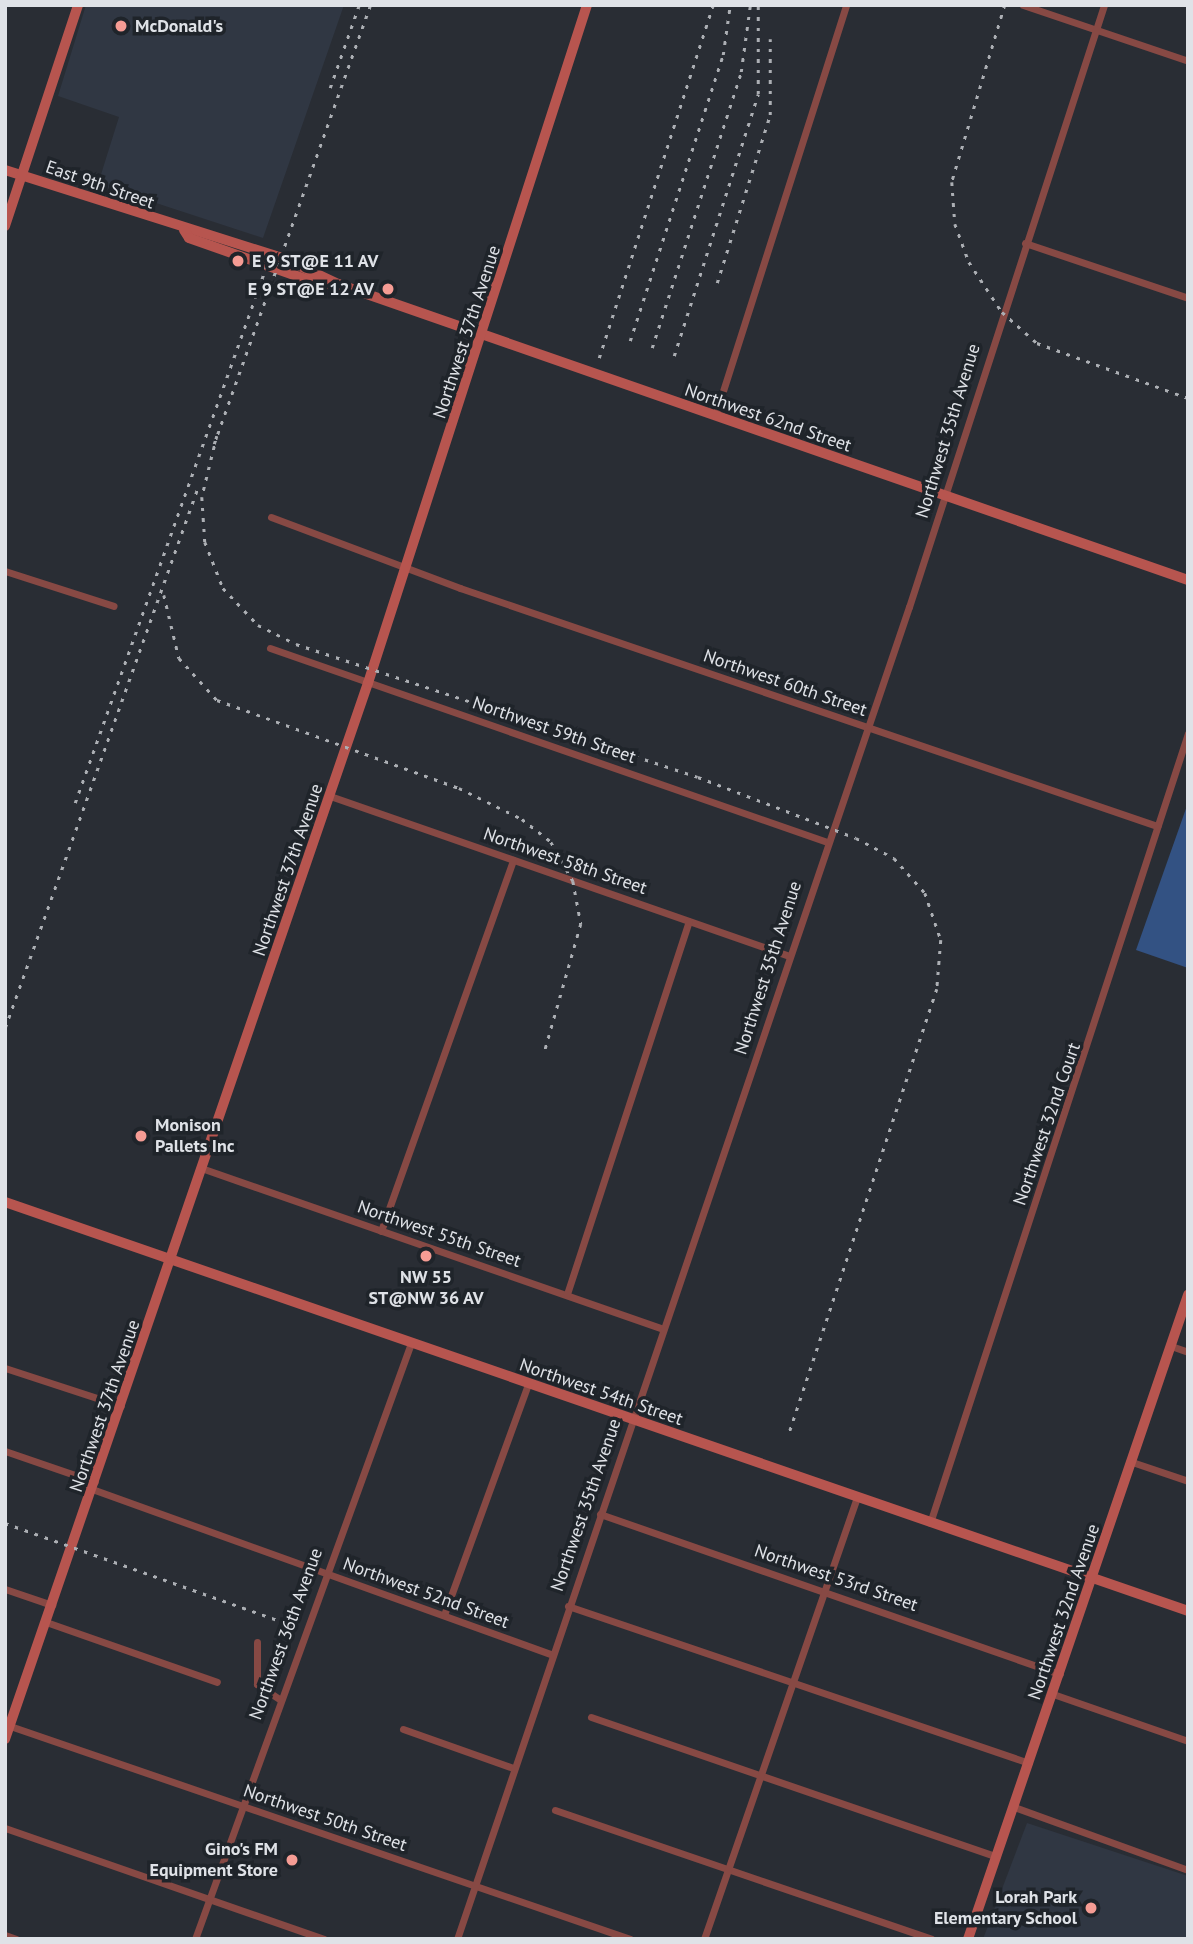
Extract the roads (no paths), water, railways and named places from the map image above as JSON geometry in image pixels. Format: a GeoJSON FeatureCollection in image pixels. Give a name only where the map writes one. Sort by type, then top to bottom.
{"type":"FeatureCollection","features":[{"type":"Feature","properties":{"kind":"main road"},"geometry":{"type":"LineString","coordinates":[[5,226],[78,5]]}},
{"type":"Feature","properties":{"kind":"main road","name":"Northwest 37th Avenue"},"geometry":{"type":"LineString","coordinates":[[7,1731],[204,1169],[368,683],[484,335],[587,5]]}},
{"type":"Feature","properties":{"kind":"main road","name":"East 9th Street"},"geometry":{"type":"LineString","coordinates":[[5,170],[184,230],[192,227],[280,257]]}},
{"type":"Feature","properties":{"kind":"main road","name":"East 9th Street"},"geometry":{"type":"LineString","coordinates":[[184,230],[189,238],[276,268]]}},
{"type":"Feature","properties":{"kind":"main road","name":"Northwest 62nd Street"},"geometry":{"type":"LineString","coordinates":[[280,257],[338,284]]}},
{"type":"Feature","properties":{"kind":"main road","name":"Northwest 62nd Street"},"geometry":{"type":"LineString","coordinates":[[276,268],[338,284],[1188,580]]}},
{"type":"Feature","properties":{"kind":"main road","name":"Northwest 54th Street"},"geometry":{"type":"LineString","coordinates":[[5,1202],[1188,1611]]}},
{"type":"Feature","properties":{"kind":"main road","name":"Northwest 32nd Avenue"},"geometry":{"type":"LineString","coordinates":[[968,1939],[1188,1295]]}},
{"type":"Feature","properties":{"kind":"street"},"geometry":{"type":"LineString","coordinates":[[715,416],[846,5]]}},
{"type":"Feature","properties":{"kind":"street"},"geometry":{"type":"LineString","coordinates":[[1023,5],[1188,61]]}},
{"type":"Feature","properties":{"kind":"street","name":"Northwest 35th Avenue"},"geometry":{"type":"LineString","coordinates":[[457,1939],[827,842],[869,728],[1104,5]]}},
{"type":"Feature","properties":{"kind":"street"},"geometry":{"type":"LineString","coordinates":[[1025,243],[1188,298]]}},
{"type":"Feature","properties":{"kind":"street","name":"Northwest 60th Street"},"geometry":{"type":"LineString","coordinates":[[271,517],[869,728],[1157,826]]}},
{"type":"Feature","properties":{"kind":"street"},"geometry":{"type":"LineString","coordinates":[[5,570],[114,606]]}},
{"type":"Feature","properties":{"kind":"street","name":"Northwest 59th Street"},"geometry":{"type":"LineString","coordinates":[[270,649],[827,842]]}},
{"type":"Feature","properties":{"kind":"street","name":"Northwest 32nd Court"},"geometry":{"type":"LineString","coordinates":[[930,1523],[1107,995],[1157,826],[1188,733]]}},
{"type":"Feature","properties":{"kind":"street","name":"Northwest 58th Street"},"geometry":{"type":"LineString","coordinates":[[330,796],[789,956]]}},
{"type":"Feature","properties":{"kind":"street"},"geometry":{"type":"LineString","coordinates":[[381,1231],[513,860]]}},
{"type":"Feature","properties":{"kind":"street"},"geometry":{"type":"LineString","coordinates":[[567,1294],[690,921]]}},
{"type":"Feature","properties":{"kind":"street","name":"Northwest 55th Street"},"geometry":{"type":"LineString","coordinates":[[204,1169],[663,1329]]}},
{"type":"Feature","properties":{"kind":"street","name":"Northwest 36th Avenue"},"geometry":{"type":"LineString","coordinates":[[195,1939],[324,1573],[411,1343]]}},
{"type":"Feature","properties":{"kind":"street"},"geometry":{"type":"LineString","coordinates":[[1171,1346],[1188,1352]]}},
{"type":"Feature","properties":{"kind":"street"},"geometry":{"type":"LineString","coordinates":[[5,1368],[121,1406]]}},
{"type":"Feature","properties":{"kind":"street"},"geometry":{"type":"LineString","coordinates":[[444,1615],[528,1384]]}},
{"type":"Feature","properties":{"kind":"street","name":"Northwest 52nd Street"},"geometry":{"type":"LineString","coordinates":[[5,1451],[324,1573],[552,1655]]}},
{"type":"Feature","properties":{"kind":"street"},"geometry":{"type":"LineString","coordinates":[[1132,1462],[1188,1481]]}},
{"type":"Feature","properties":{"kind":"street"},"geometry":{"type":"LineString","coordinates":[[704,1939],[857,1497]]}},
{"type":"Feature","properties":{"kind":"street","name":"Northwest 53rd Street"},"geometry":{"type":"LineString","coordinates":[[600,1514],[1060,1674]]}},
{"type":"Feature","properties":{"kind":"street"},"geometry":{"type":"LineString","coordinates":[[5,1589],[52,1605]]}},
{"type":"Feature","properties":{"kind":"street"},"geometry":{"type":"LineString","coordinates":[[568,1606],[1029,1763]]}},
{"type":"Feature","properties":{"kind":"street"},"geometry":{"type":"LineString","coordinates":[[46,1622],[217,1682]]}},
{"type":"Feature","properties":{"kind":"street"},"geometry":{"type":"LineString","coordinates":[[257,1642],[257,1684],[279,1699]]}},
{"type":"Feature","properties":{"kind":"street"},"geometry":{"type":"LineString","coordinates":[[1053,1694],[1188,1741]]}},
{"type":"Feature","properties":{"kind":"street"},"geometry":{"type":"LineString","coordinates":[[591,1717],[997,1857]]}},
{"type":"Feature","properties":{"kind":"street"},"geometry":{"type":"LineString","coordinates":[[403,1729],[513,1768]]}},
{"type":"Feature","properties":{"kind":"street","name":"Northwest 50th Street"},"geometry":{"type":"LineString","coordinates":[[7,1731],[242,1806],[629,1939]]}},
{"type":"Feature","properties":{"kind":"street"},"geometry":{"type":"LineString","coordinates":[[1014,1807],[1188,1870]]}},
{"type":"Feature","properties":{"kind":"street"},"geometry":{"type":"LineString","coordinates":[[555,1810],[931,1939]]}},
{"type":"Feature","properties":{"kind":"street"},"geometry":{"type":"LineString","coordinates":[[5,1828],[324,1939]]}},
{"type":"Feature","properties":{"kind":"street"},"geometry":{"type":"LineString","coordinates":[[5,1935],[16,1939]]}},
{"type":"Feature","properties":{"kind":"railway"},"geometry":{"type":"LineString","coordinates":[[330,88],[359,5]]}},
{"type":"Feature","properties":{"kind":"railway"},"geometry":{"type":"LineString","coordinates":[[214,444],[370,5]]}},
{"type":"Feature","properties":{"kind":"railway"},"geometry":{"type":"LineString","coordinates":[[599,358],[713,5]]}},
{"type":"Feature","properties":{"kind":"railway"},"geometry":{"type":"LineString","coordinates":[[630,341],[723,55],[730,5]]}},
{"type":"Feature","properties":{"kind":"railway"},"geometry":{"type":"LineString","coordinates":[[674,356],[758,94],[758,5]]}},
{"type":"Feature","properties":{"kind":"railway"},"geometry":{"type":"LineString","coordinates":[[1005,5],[952,182],[955,224],[969,262],[1002,312],[1037,343],[1188,398]]}},
{"type":"Feature","properties":{"kind":"railway"},"geometry":{"type":"LineString","coordinates":[[652,348],[741,72],[750,6]]}},
{"type":"Feature","properties":{"kind":"railway"},"geometry":{"type":"LineString","coordinates":[[717,283],[770,115],[770,39]]}},
{"type":"Feature","properties":{"kind":"railway"},"geometry":{"type":"LineString","coordinates":[[75,803],[270,256]]}},
{"type":"Feature","properties":{"kind":"railway"},"geometry":{"type":"LineString","coordinates":[[217,436],[202,497],[205,542],[223,588],[258,625],[296,644],[698,777],[856,838],[894,858],[925,893],[941,940],[937,989],[788,1436]]}},
{"type":"Feature","properties":{"kind":"railway"},"geometry":{"type":"LineString","coordinates":[[5,1028],[197,490]]}},
{"type":"Feature","properties":{"kind":"railway"},"geometry":{"type":"LineString","coordinates":[[164,595],[179,658],[217,700],[459,788],[522,819],[551,842],[573,881],[581,924],[545,1050]]}},
{"type":"Feature","properties":{"kind":"railway"},"geometry":{"type":"LineString","coordinates":[[5,1523],[292,1625]]}},
{"type":"Feature","properties":{"kind":"place","name":"McDonald's"},"geometry":{"type":"Point","coordinates":[121,26]}},
{"type":"Feature","properties":{"kind":"place","name":"E 9 ST@E 11 AV"},"geometry":{"type":"Point","coordinates":[238,261]}},
{"type":"Feature","properties":{"kind":"place","name":"E 9 ST@E 12 AV"},"geometry":{"type":"Point","coordinates":[388,289]}},
{"type":"Feature","properties":{"kind":"place","name":"Monison Pallets Inc"},"geometry":{"type":"Point","coordinates":[141,1136]}},
{"type":"Feature","properties":{"kind":"place","name":"NW 55 ST@NW 36 AV"},"geometry":{"type":"Point","coordinates":[426,1256]}},
{"type":"Feature","properties":{"kind":"place","name":"Gino's FM Equipment Store"},"geometry":{"type":"Point","coordinates":[292,1860]}},
{"type":"Feature","properties":{"kind":"place","name":"Lorah Park Elementary School"},"geometry":{"type":"Point","coordinates":[1091,1908]}}]}
